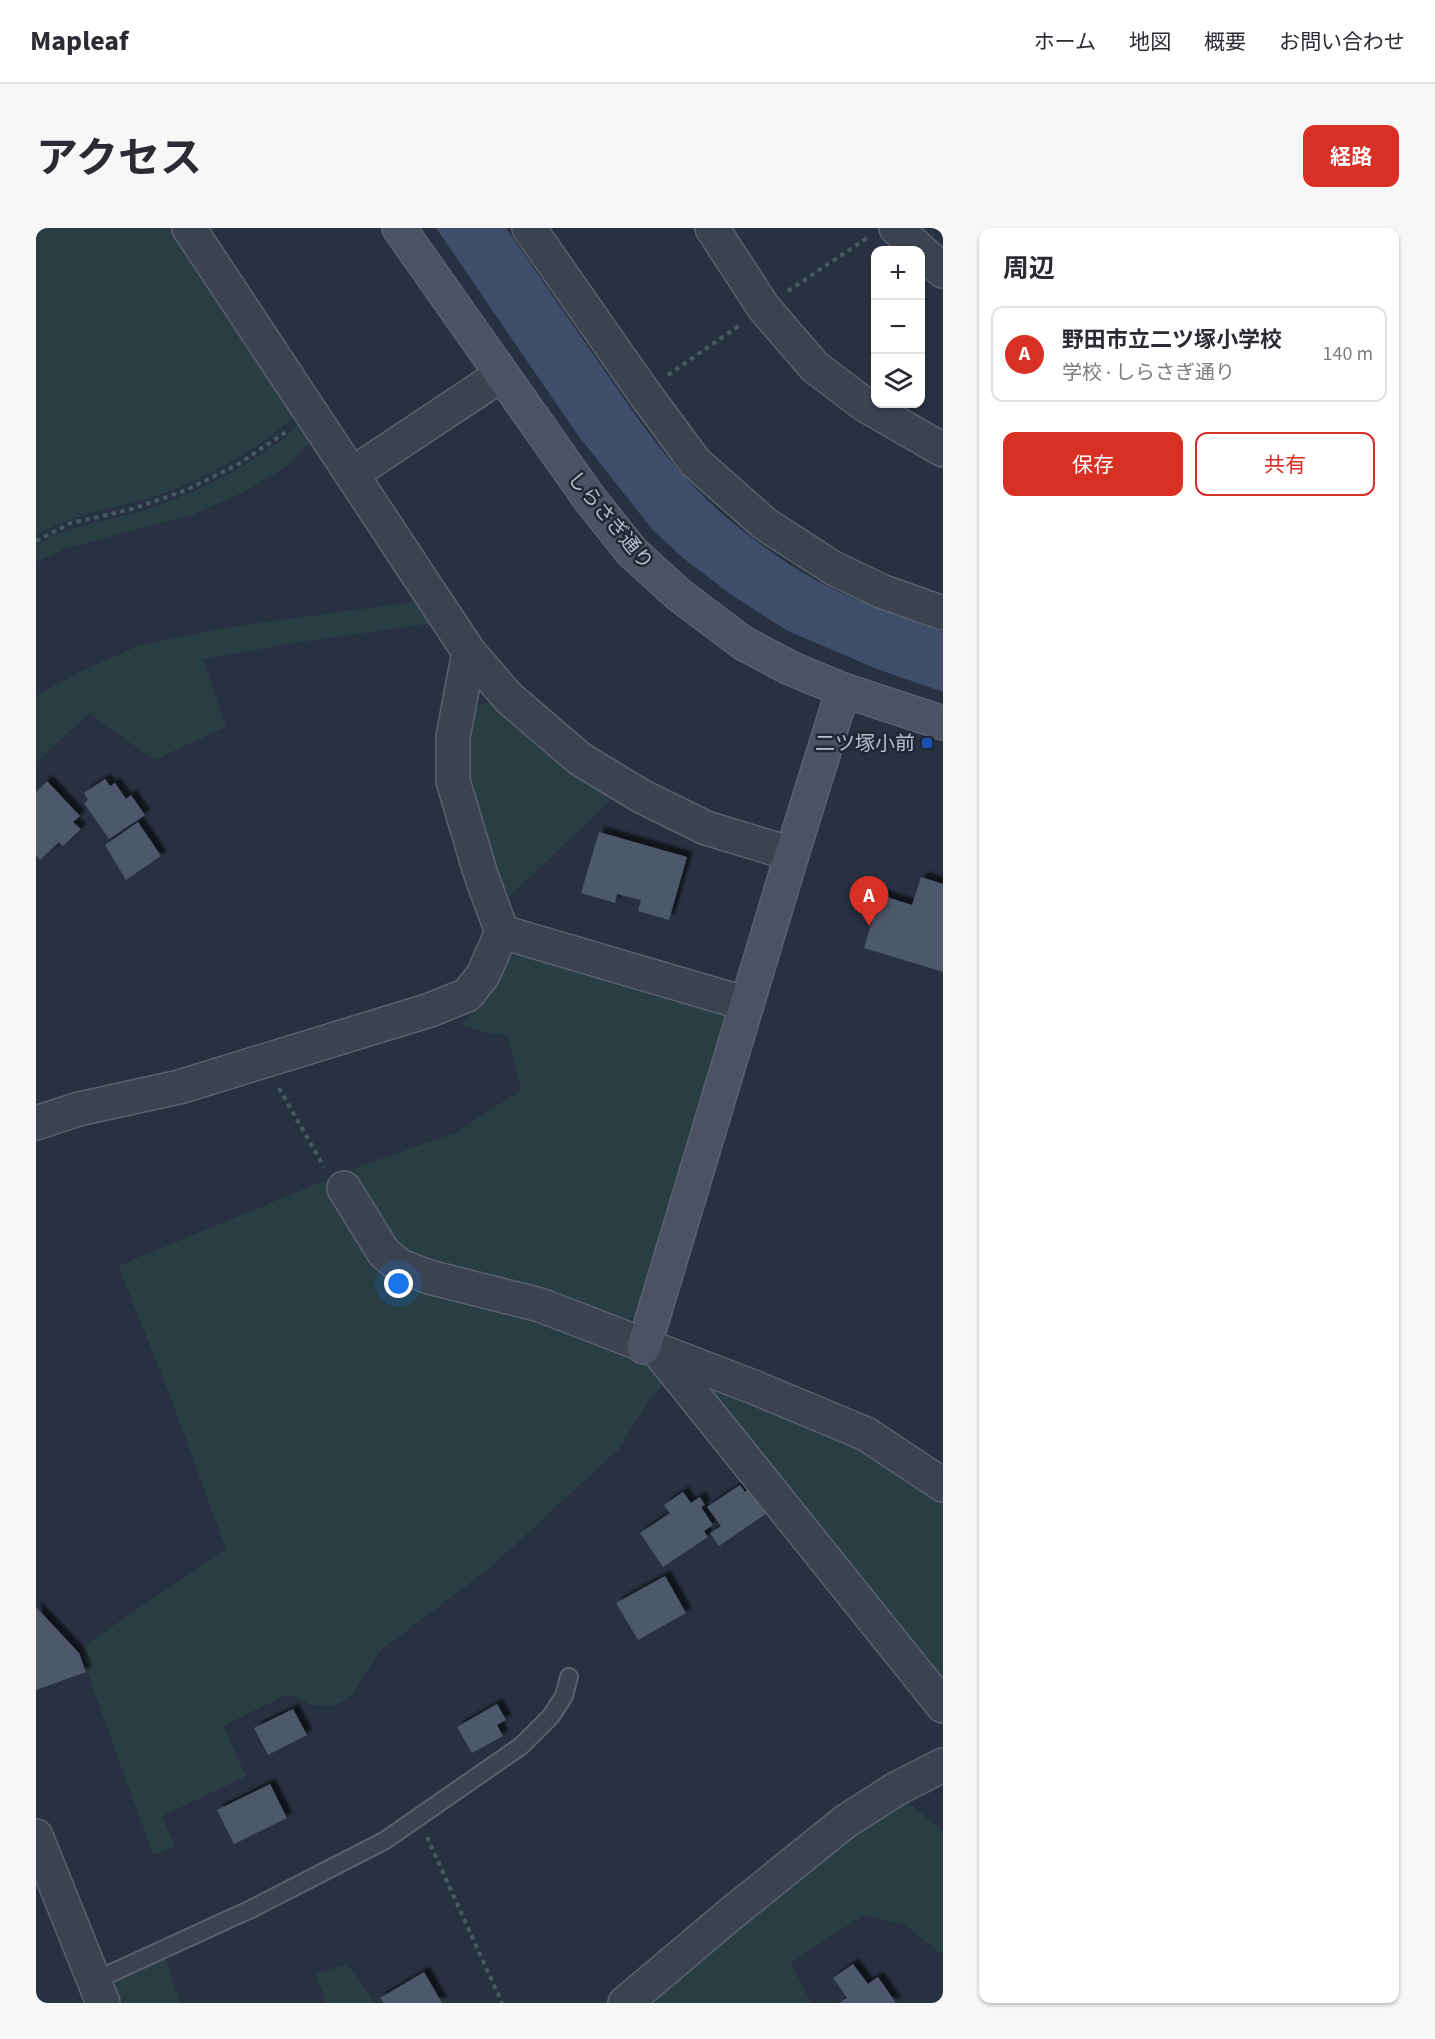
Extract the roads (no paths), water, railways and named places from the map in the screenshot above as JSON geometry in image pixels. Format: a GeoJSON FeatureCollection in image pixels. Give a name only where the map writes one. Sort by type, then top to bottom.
{"type":"FeatureCollection","features":[{"type":"Feature","properties":{"kind":"street"},"geometry":{"type":"LineString","coordinates":[[189,228],[470,652],[509,698],[580,759],[640,796],[706,828],[792,854]]}},
{"type":"Feature","properties":{"kind":"street","name":"しらさぎ通り"},"geometry":{"type":"LineString","coordinates":[[399,228],[596,507],[632,552],[662,580],[743,642],[790,668],[843,690],[943,723]]}},
{"type":"Feature","properties":{"kind":"street"},"geometry":{"type":"LineString","coordinates":[[529,228],[695,462],[765,524],[833,568],[880,591],[943,614]]}},
{"type":"Feature","properties":{"kind":"street"},"geometry":{"type":"LineString","coordinates":[[712,228],[764,308],[815,367],[865,405],[943,450]]}},
{"type":"Feature","properties":{"kind":"street"},"geometry":{"type":"LineString","coordinates":[[897,228],[943,271]]}},
{"type":"Feature","properties":{"kind":"street"},"geometry":{"type":"LineString","coordinates":[[352,474],[501,375]]}},
{"type":"Feature","properties":{"kind":"street"},"geometry":{"type":"LineString","coordinates":[[36,1123],[79,1109],[179,1087],[430,1010],[467,995],[483,975],[502,932],[481,875],[453,781],[453,736],[470,652]]}},
{"type":"Feature","properties":{"kind":"street"},"geometry":{"type":"LineString","coordinates":[[651,1349],[747,1004],[843,690]]}},
{"type":"Feature","properties":{"kind":"street"},"geometry":{"type":"LineString","coordinates":[[502,932],[747,1004]]}},
{"type":"Feature","properties":{"kind":"street"},"geometry":{"type":"LineString","coordinates":[[344,1188],[384,1253],[400,1266],[429,1277],[540,1305],[756,1388],[866,1434],[943,1485]]}},
{"type":"Feature","properties":{"kind":"street"},"geometry":{"type":"LineString","coordinates":[[651,1349],[943,1706]]}},
{"type":"Feature","properties":{"kind":"street"},"geometry":{"type":"LineString","coordinates":[[625,2003],[846,1821],[896,1789],[943,1765]]}},
{"type":"Feature","properties":{"kind":"street"},"geometry":{"type":"LineString","coordinates":[[36,1836],[98,1992]]}},
{"type":"Feature","properties":{"kind":"lane"},"geometry":{"type":"LineString","coordinates":[[98,1992],[384,1840],[521,1746],[551,1716],[564,1696],[569,1677]]}},
{"type":"Feature","properties":{"kind":"water"},"geometry":{"type":"Polygon","coordinates":[[[436,228],[506,228],[640,421],[670,460],[705,498],[760,544],[807,575],[864,602],[943,632],[943,692],[877,669],[788,631],[733,596],[683,558],[652,529],[577,434],[436,228]]]}},
{"type":"Feature","properties":{"kind":"place","name":"二ツ塚小前"},"geometry":{"type":"Point","coordinates":[927,743]}},
{"type":"Feature","properties":{"kind":"place","name":"野田市立二ツ塚小学校"},"geometry":{"type":"Point","coordinates":[869,926]}}]}
